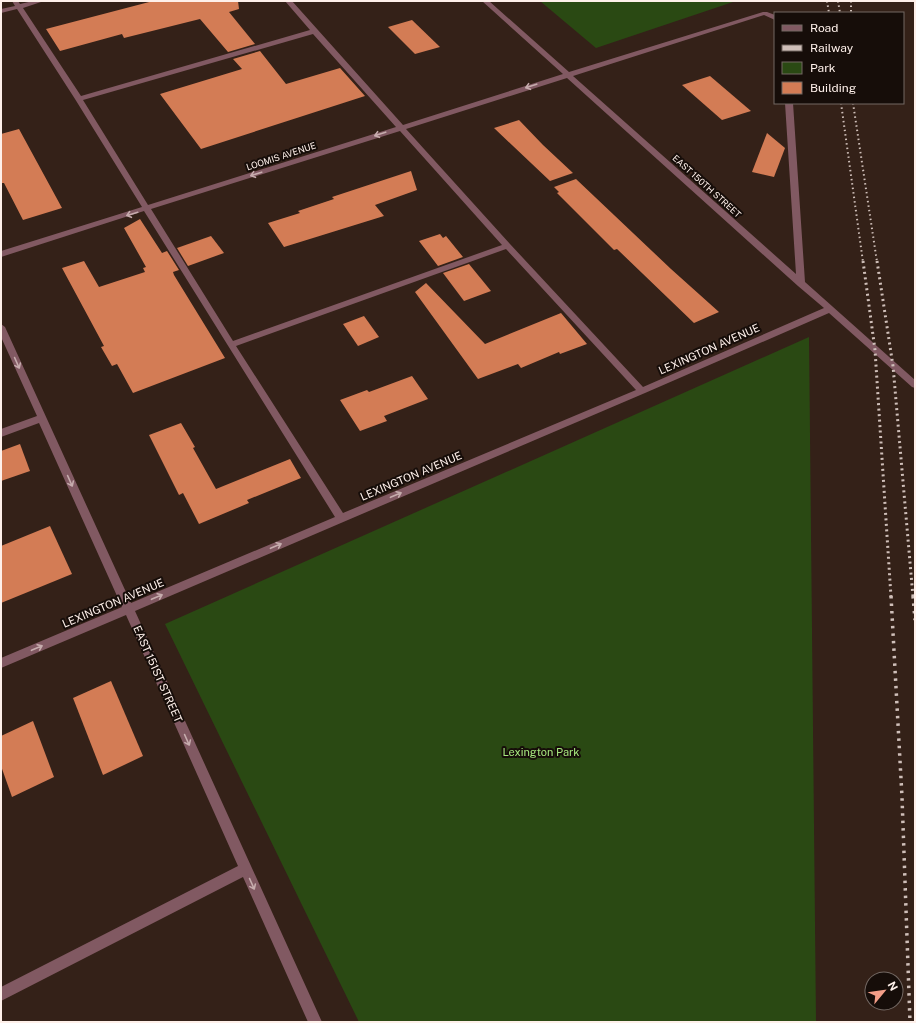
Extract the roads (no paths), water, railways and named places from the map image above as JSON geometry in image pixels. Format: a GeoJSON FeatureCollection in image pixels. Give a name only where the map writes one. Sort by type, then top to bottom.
{"type":"FeatureCollection","features":[{"type":"Feature","properties":{"kind":"street"},"geometry":{"type":"LineString","coordinates":[[1,11],[17,4],[41,1]]}},
{"type":"Feature","properties":{"kind":"street"},"geometry":{"type":"LineString","coordinates":[[288,1],[507,246],[642,391]]}},
{"type":"Feature","properties":{"kind":"street","name":"EAST 150TH STREET"},"geometry":{"type":"LineString","coordinates":[[486,1],[915,385]]}},
{"type":"Feature","properties":{"kind":"street"},"geometry":{"type":"LineString","coordinates":[[17,4],[79,99],[231,345],[341,518]]}},
{"type":"Feature","properties":{"kind":"street","name":"LOOMIS AVENUE"},"geometry":{"type":"LineString","coordinates":[[1,254],[765,13],[774,18]]}},
{"type":"Feature","properties":{"kind":"street"},"geometry":{"type":"LineString","coordinates":[[79,99],[315,31]]}},
{"type":"Feature","properties":{"kind":"street"},"geometry":{"type":"LineString","coordinates":[[789,104],[801,284]]}},
{"type":"Feature","properties":{"kind":"street"},"geometry":{"type":"LineString","coordinates":[[231,345],[507,246]]}},
{"type":"Feature","properties":{"kind":"street","name":"LEXINGTON AVENUE"},"geometry":{"type":"LineString","coordinates":[[1,663],[642,391],[830,309]]}},
{"type":"Feature","properties":{"kind":"street","name":"EAST 151ST STREET"},"geometry":{"type":"LineString","coordinates":[[1,327],[315,1022]]}},
{"type":"Feature","properties":{"kind":"street"},"geometry":{"type":"LineString","coordinates":[[1,433],[42,418]]}},
{"type":"Feature","properties":{"kind":"street"},"geometry":{"type":"LineString","coordinates":[[1,994],[246,869]]}},
{"type":"Feature","properties":{"kind":"railway"},"geometry":{"type":"LineString","coordinates":[[827,1],[829,12]]}},
{"type":"Feature","properties":{"kind":"railway"},"geometry":{"type":"LineString","coordinates":[[838,1],[840,12]]}},
{"type":"Feature","properties":{"kind":"railway"},"geometry":{"type":"LineString","coordinates":[[851,1],[851,12]]}},
{"type":"Feature","properties":{"kind":"railway"},"geometry":{"type":"LineString","coordinates":[[841,104],[863,262]]}},
{"type":"Feature","properties":{"kind":"railway"},"geometry":{"type":"LineString","coordinates":[[853,104],[877,262]]}},
{"type":"Feature","properties":{"kind":"railway"},"geometry":{"type":"LineString","coordinates":[[863,261],[875,350],[891,597]]}},
{"type":"Feature","properties":{"kind":"railway"},"geometry":{"type":"LineString","coordinates":[[877,261],[893,366],[913,597]]}},
{"type":"Feature","properties":{"kind":"railway"},"geometry":{"type":"LineString","coordinates":[[891,596],[902,797],[910,1022]]}},
{"type":"Feature","properties":{"kind":"railway"},"geometry":{"type":"LineString","coordinates":[[913,596],[915,620]]}},
{"type":"Feature","properties":{"kind":"park label","name":"Lexington Park"},"geometry":{"type":"Point","coordinates":[541,752]}}]}
